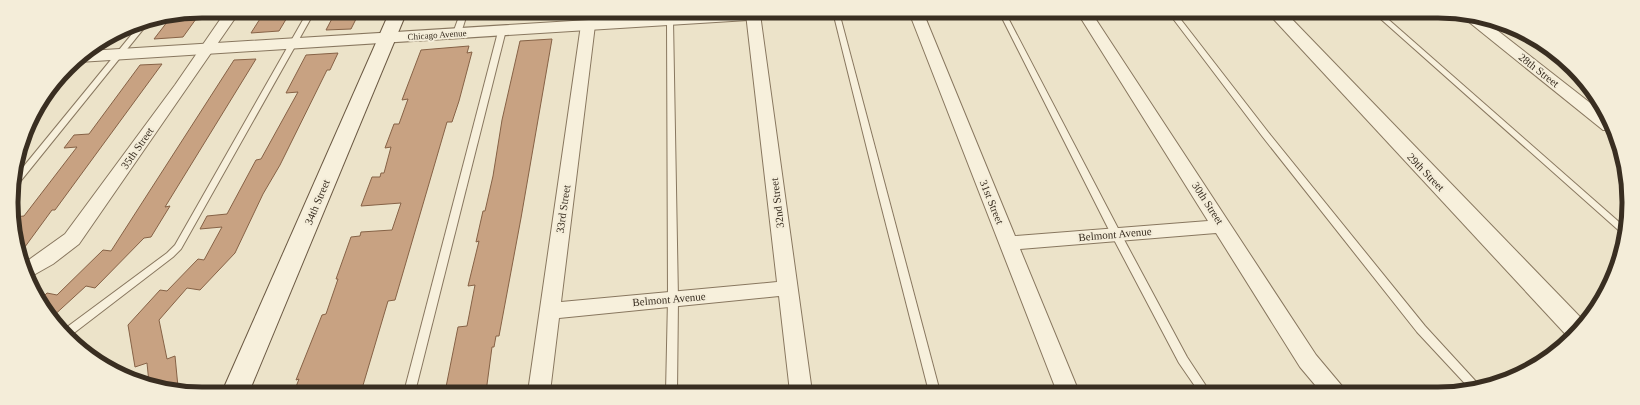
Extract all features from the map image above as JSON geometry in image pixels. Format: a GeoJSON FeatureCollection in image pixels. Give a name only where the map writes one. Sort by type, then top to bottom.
{"type":"FeatureCollection","features":[{"type":"Feature","properties":{"kind":"street","name":"35th Street"},"geometry":{"type":"LineString","coordinates":[[30,269],[72,239],[228,18]]}},
{"type":"Feature","properties":{"kind":"street","name":"34th Street"},"geometry":{"type":"LineString","coordinates":[[237,387],[396,18]]}},
{"type":"Feature","properties":{"kind":"street","name":"Chicago Avenue"},"geometry":{"type":"LineString","coordinates":[[90,56],[698,18]]}},
{"type":"Feature","properties":{"kind":"street","name":"32nd Street"},"geometry":{"type":"LineString","coordinates":[[754,18],[800,387]]}},
{"type":"Feature","properties":{"kind":"street","name":"31st Street"},"geometry":{"type":"LineString","coordinates":[[918,18],[1066,387]]}},
{"type":"Feature","properties":{"kind":"street","name":"30th Street"},"geometry":{"type":"LineString","coordinates":[[1088,18],[1308,361],[1330,387]]}},
{"type":"Feature","properties":{"kind":"street","name":"29th Street"},"geometry":{"type":"LineString","coordinates":[[1281,18],[1574,327]]}},
{"type":"Feature","properties":{"kind":"street","name":"28th Street"},"geometry":{"type":"LineString","coordinates":[[1479,23],[1603,121]]}},
{"type":"Feature","properties":{"kind":"street","name":"33rd Street"},"geometry":{"type":"LineString","coordinates":[[540,387],[588,25]]}},
{"type":"Feature","properties":{"kind":"street","name":"Belmont Avenue"},"geometry":{"type":"LineString","coordinates":[[1008,243],[1222,226]]}},
{"type":"Feature","properties":{"kind":"street","name":"Belmont Avenue"},"geometry":{"type":"LineString","coordinates":[[550,311],[788,288]]}},
{"type":"Feature","properties":{"kind":"lane"},"geometry":{"type":"LineString","coordinates":[[70,331],[170,256],[178,247],[308,18]]}},
{"type":"Feature","properties":{"kind":"lane"},"geometry":{"type":"LineString","coordinates":[[458,33],[463,18]]}},
{"type":"Feature","properties":{"kind":"lane"},"geometry":{"type":"LineString","coordinates":[[838,18],[934,387]]}},
{"type":"Feature","properties":{"kind":"lane"},"geometry":{"type":"LineString","coordinates":[[1005,18],[1116,234],[1183,360],[1202,387]]}},
{"type":"Feature","properties":{"kind":"lane"},"geometry":{"type":"LineString","coordinates":[[1176,18],[1265,134],[1422,329],[1472,383]]}},
{"type":"Feature","properties":{"kind":"lane"},"geometry":{"type":"LineString","coordinates":[[1383,18],[1620,228]]}},
{"type":"Feature","properties":{"kind":"lane"},"geometry":{"type":"LineString","coordinates":[[670,20],[673,299],[672,387]]}},
{"type":"Feature","properties":{"kind":"lane"},"geometry":{"type":"LineString","coordinates":[[20,176],[140,29]]}},
{"type":"Feature","properties":{"kind":"lane"},"geometry":{"type":"LineString","coordinates":[[410,387],[502,30]]}},
{"type":"Feature","properties":{"kind":"green space"},"geometry":{"type":"Polygon","coordinates":[[[555,18],[588,18],[554,20],[555,18]]]}},
{"type":"Feature","properties":{"kind":"building"},"geometry":{"type":"Polygon","coordinates":[[[190,18],[191,18],[190,20],[196,19],[183,37],[154,39],[167,22],[190,18]]]}},
{"type":"Feature","properties":{"kind":"building"},"geometry":{"type":"Polygon","coordinates":[[[261,18],[287,18],[279,31],[251,33],[261,18]]]}},
{"type":"Feature","properties":{"kind":"building"},"geometry":{"type":"Polygon","coordinates":[[[332,18],[356,18],[351,29],[326,30],[332,18]]]}},
{"type":"Feature","properties":{"kind":"building"},"geometry":{"type":"Polygon","coordinates":[[[552,39],[499,336],[496,336],[494,347],[492,347],[487,387],[446,387],[458,327],[467,326],[475,285],[468,286],[479,241],[476,242],[493,176],[502,120],[520,41],[552,39]]]}},
{"type":"Feature","properties":{"kind":"building"},"geometry":{"type":"Polygon","coordinates":[[[469,46],[467,53],[472,52],[452,122],[447,122],[395,300],[388,301],[362,387],[296,387],[299,379],[296,380],[322,315],[326,314],[338,279],[336,279],[351,237],[360,236],[361,232],[392,230],[401,203],[361,206],[372,177],[380,177],[381,173],[384,173],[391,147],[385,148],[394,124],[399,124],[408,99],[402,100],[421,50],[469,46]]]}},
{"type":"Feature","properties":{"kind":"building"},"geometry":{"type":"Polygon","coordinates":[[[338,53],[330,70],[327,70],[280,165],[263,194],[235,253],[200,290],[187,288],[159,320],[167,359],[175,356],[178,385],[149,379],[147,363],[135,367],[128,325],[160,290],[167,291],[198,259],[204,260],[222,227],[200,229],[207,216],[227,214],[256,160],[261,159],[298,92],[286,93],[306,55],[338,53]]]}},
{"type":"Feature","properties":{"kind":"building"},"geometry":{"type":"Polygon","coordinates":[[[256,59],[165,207],[170,206],[151,237],[144,238],[95,288],[86,286],[55,314],[44,296],[47,293],[57,295],[103,250],[111,251],[234,60],[256,59]]]}},
{"type":"Feature","properties":{"kind":"building"},"geometry":{"type":"Polygon","coordinates":[[[162,64],[55,210],[52,210],[24,249],[18,217],[24,216],[77,147],[64,148],[74,135],[89,134],[140,65],[162,64]]]}}]}
